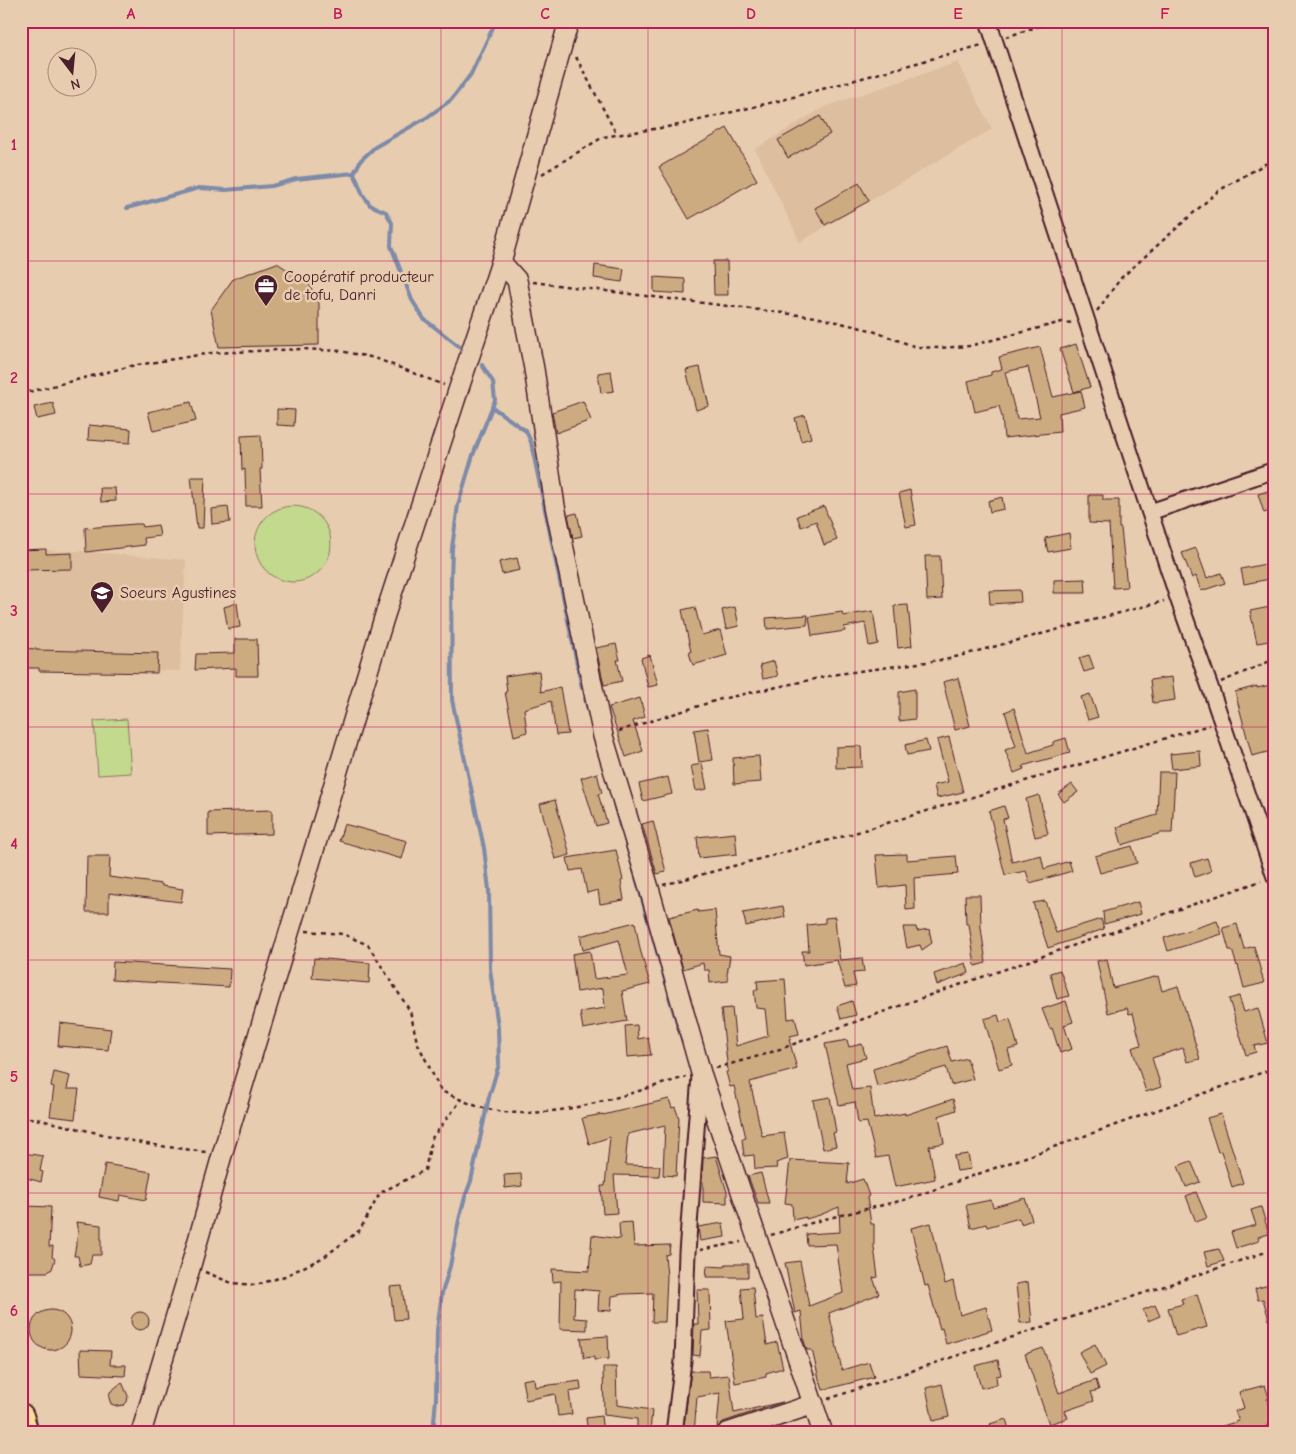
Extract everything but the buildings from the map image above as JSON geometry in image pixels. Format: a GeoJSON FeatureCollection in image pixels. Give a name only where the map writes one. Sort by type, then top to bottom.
{"type":"FeatureCollection","features":[{"type":"Feature","properties":{"kind":"main road"},"geometry":{"type":"LineString","coordinates":[[21,1416],[26,1433]]}},
{"type":"Feature","properties":{"kind":"street"},"geometry":{"type":"LineString","coordinates":[[988,21],[1178,598],[1275,877]]}},
{"type":"Feature","properties":{"kind":"street"},"geometry":{"type":"LineString","coordinates":[[141,1433],[222,1155],[384,618],[502,262],[567,29]]}},
{"type":"Feature","properties":{"kind":"street"},"geometry":{"type":"LineString","coordinates":[[502,262],[517,280],[534,369],[555,506],[603,736],[649,888],[701,1072],[823,1433]]}},
{"type":"Feature","properties":{"kind":"street"},"geometry":{"type":"LineString","coordinates":[[1150,512],[1275,470]]}},
{"type":"Feature","properties":{"kind":"street"},"geometry":{"type":"LineString","coordinates":[[674,1433],[683,1361],[687,1253],[701,1072]]}},
{"type":"Feature","properties":{"kind":"street"},"geometry":{"type":"LineString","coordinates":[[727,1433],[814,1404]]}},
{"type":"Feature","properties":{"kind":"path"},"geometry":{"type":"LineString","coordinates":[[524,184],[603,137],[679,125],[786,99],[994,41],[1055,21]]}},
{"type":"Feature","properties":{"kind":"path"},"geometry":{"type":"LineString","coordinates":[[567,29],[617,135]]}},
{"type":"Feature","properties":{"kind":"path"},"geometry":{"type":"LineString","coordinates":[[517,280],[816,317],[862,328],[916,347],[968,346],[1062,322],[1088,324],[1121,278],[1218,191],[1265,164],[1275,162]]}},
{"type":"Feature","properties":{"kind":"path"},"geometry":{"type":"LineString","coordinates":[[21,394],[131,366],[211,353],[302,349],[340,351],[375,358],[458,390]]}},
{"type":"Feature","properties":{"kind":"path"},"geometry":{"type":"LineString","coordinates":[[603,736],[721,699],[838,674],[948,659],[1178,598]]}},
{"type":"Feature","properties":{"kind":"path"},"geometry":{"type":"LineString","coordinates":[[1210,687],[1275,659]]}},
{"type":"Feature","properties":{"kind":"path"},"geometry":{"type":"LineString","coordinates":[[649,888],[848,834],[1222,721]]}},
{"type":"Feature","properties":{"kind":"path"},"geometry":{"type":"LineString","coordinates":[[290,930],[343,934],[368,945],[410,1011],[417,1042],[441,1091],[487,1109],[513,1113],[552,1111],[595,1103],[766,1054],[930,995],[1275,877]]}},
{"type":"Feature","properties":{"kind":"path"},"geometry":{"type":"LineString","coordinates":[[687,1253],[730,1243],[758,1240],[824,1219],[908,1199],[1275,1068]]}},
{"type":"Feature","properties":{"kind":"path"},"geometry":{"type":"LineString","coordinates":[[191,1265],[232,1283],[256,1285],[285,1276],[324,1256],[360,1230],[380,1193],[425,1170],[432,1138],[462,1100]]}},
{"type":"Feature","properties":{"kind":"path"},"geometry":{"type":"LineString","coordinates":[[21,1117],[146,1144],[222,1155]]}},
{"type":"Feature","properties":{"kind":"path"},"geometry":{"type":"LineString","coordinates":[[814,1404],[1275,1249]]}},
{"type":"Feature","properties":{"kind":"shaded area"},"geometry":{"type":"Polygon","coordinates":[[[958,62],[992,129],[800,242],[755,149],[824,107],[958,62]]]}},
{"type":"Feature","properties":{"kind":"shaded area","name":"Soeurs Agustines"},"geometry":{"type":"Polygon","coordinates":[[[21,550],[80,551],[186,560],[180,671],[21,668],[21,550]]]}},
{"type":"Feature","properties":{"kind":"green space"},"geometry":{"type":"Polygon","coordinates":[[[293,506],[308,509],[320,517],[328,529],[331,544],[328,559],[320,571],[308,579],[293,582],[278,579],[266,571],[258,559],[255,544],[258,529],[266,517],[278,509],[293,506]]]}},
{"type":"Feature","properties":{"kind":"green space"},"geometry":{"type":"Polygon","coordinates":[[[127,719],[131,773],[98,775],[94,721],[127,719]]]}},
{"type":"Feature","properties":{"kind":"waterway"},"geometry":{"type":"LineString","coordinates":[[127,208],[199,188],[226,190],[272,186],[296,179],[354,173],[361,160],[375,147],[426,118],[451,100],[471,74],[496,21]]}},
{"type":"Feature","properties":{"kind":"waterway"},"geometry":{"type":"LineString","coordinates":[[354,173],[363,195],[370,205],[386,212],[392,223],[391,246],[412,300],[424,319],[460,347]]}},
{"type":"Feature","properties":{"kind":"waterway"},"geometry":{"type":"LineString","coordinates":[[433,1433],[436,1398],[437,1330],[442,1293],[450,1266],[459,1220],[471,1181],[489,1097],[499,1064],[498,1027],[490,969],[489,890],[484,848],[452,700],[451,580],[452,548],[458,505],[473,455],[495,400],[493,382],[482,365]]}},
{"type":"Feature","properties":{"kind":"waterway"},"geometry":{"type":"LineString","coordinates":[[492,407],[526,431],[531,442],[582,688]]}},
{"type":"Feature","properties":{"kind":"waterway"},"geometry":{"type":"LineString","coordinates":[[585,699],[590,717]]}},
{"type":"Feature","properties":{"kind":"waterway"},"geometry":{"type":"LineString","coordinates":[[614,804],[620,826]]}},
{"type":"Feature","properties":{"kind":"waterway"},"geometry":{"type":"LineString","coordinates":[[625,839],[666,984]]}},
{"type":"Feature","properties":{"kind":"waterway"},"geometry":{"type":"LineString","coordinates":[[669,997],[682,1039]]}},
{"type":"Feature","properties":{"kind":"place","name":"Coopératif producteur de tofu, Danri"},"geometry":{"type":"Point","coordinates":[266,307]}},
{"type":"Feature","properties":{"kind":"place","name":"Soeurs Agustines"},"geometry":{"type":"Point","coordinates":[102,614]}}]}
